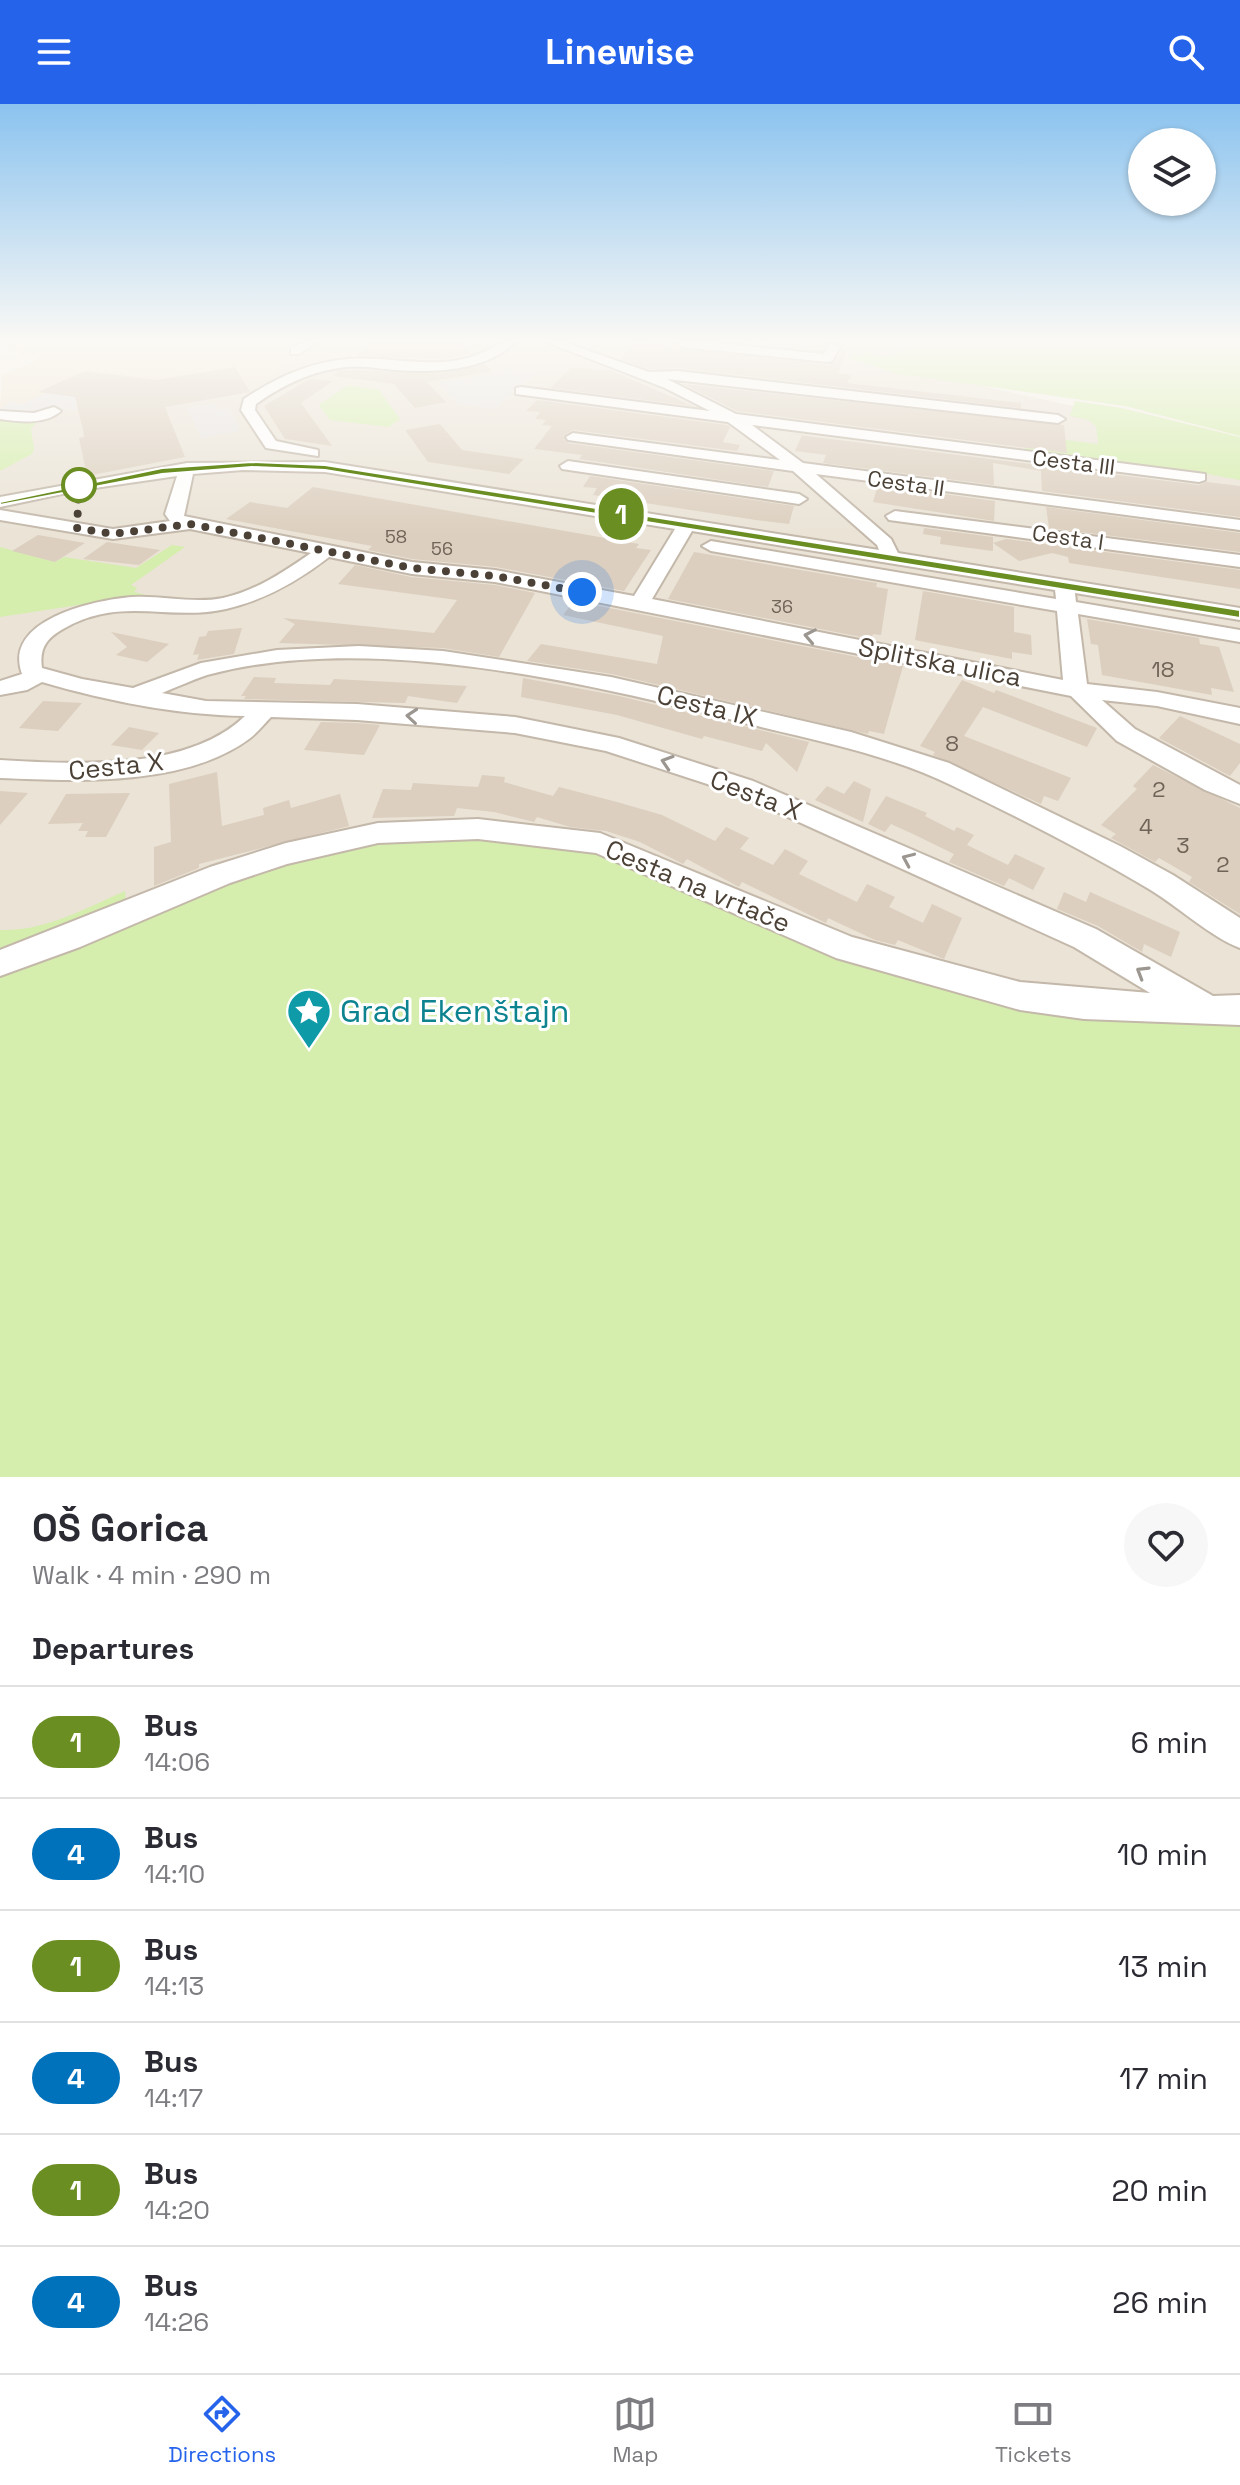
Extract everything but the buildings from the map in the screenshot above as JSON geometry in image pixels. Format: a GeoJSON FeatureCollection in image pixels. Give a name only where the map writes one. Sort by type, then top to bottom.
{"type":"FeatureCollection","features":[{"type":"Feature","properties":{"kind":"street"},"geometry":{"type":"LineString","coordinates":[[248,407],[271,445],[352,458]]}},
{"type":"Feature","properties":{"kind":"street","name":"Cesta III"},"geometry":{"type":"LineString","coordinates":[[640,407],[1199,477]]}},
{"type":"Feature","properties":{"kind":"street"},"geometry":{"type":"LineString","coordinates":[[710,407],[736,420],[801,469],[885,543],[890,556]]}},
{"type":"Feature","properties":{"kind":"street"},"geometry":{"type":"LineString","coordinates":[[955,407],[1058,419]]}},
{"type":"Feature","properties":{"kind":"street"},"geometry":{"type":"LineString","coordinates":[[0,415],[25,418],[44,416],[54,411]]}},
{"type":"Feature","properties":{"kind":"street","name":"Cesta II"},"geometry":{"type":"LineString","coordinates":[[573,437],[1240,525]]}},
{"type":"Feature","properties":{"kind":"street"},"geometry":{"type":"LineString","coordinates":[[644,476],[664,450]]}},
{"type":"Feature","properties":{"kind":"street"},"geometry":{"type":"LineString","coordinates":[[0,502],[101,481],[187,468],[296,465],[380,469],[682,532],[890,556],[1239,634]]}},
{"type":"Feature","properties":{"kind":"street"},"geometry":{"type":"LineString","coordinates":[[568,466],[799,499]]}},
{"type":"Feature","properties":{"kind":"street"},"geometry":{"type":"LineString","coordinates":[[187,468],[174,514],[178,520],[190,524]]}},
{"type":"Feature","properties":{"kind":"street"},"geometry":{"type":"LineString","coordinates":[[281,474],[682,532],[1065,595]]}},
{"type":"Feature","properties":{"kind":"street"},"geometry":{"type":"LineString","coordinates":[[1021,498],[1025,531]]}},
{"type":"Feature","properties":{"kind":"street","name":"Splitska ulica"},"geometry":{"type":"LineString","coordinates":[[0,515],[113,534],[190,524],[412,568],[495,576],[1078,690],[1157,699],[1240,716]]}},
{"type":"Feature","properties":{"kind":"street","name":"Cesta I"},"geometry":{"type":"LineString","coordinates":[[895,516],[1240,561]]}},
{"type":"Feature","properties":{"kind":"street"},"geometry":{"type":"LineString","coordinates":[[640,603],[682,532]]}},
{"type":"Feature","properties":{"kind":"street"},"geometry":{"type":"LineString","coordinates":[[40,674],[32,672],[30,652],[39,637],[62,620],[141,602],[195,607],[221,605],[265,589],[326,551]]}},
{"type":"Feature","properties":{"kind":"street"},"geometry":{"type":"LineString","coordinates":[[1065,595],[1073,675],[1078,690],[1126,735],[1240,795]]}},
{"type":"Feature","properties":{"kind":"street","name":"Cesta IX"},"geometry":{"type":"LineString","coordinates":[[133,696],[167,678],[265,657],[353,654],[482,662],[650,691],[858,743],[938,769],[1130,862],[1240,935]]}},
{"type":"Feature","properties":{"kind":"street"},"geometry":{"type":"LineString","coordinates":[[0,688],[19,685],[40,674]]}},
{"type":"Feature","properties":{"kind":"street","name":"Cesta X"},"geometry":{"type":"LineString","coordinates":[[40,674],[133,696],[206,708],[357,712],[515,725],[610,744],[744,787],[1071,931],[1209,1011]]}},
{"type":"Feature","properties":{"kind":"street","name":"Cesta X"},"geometry":{"type":"LineString","coordinates":[[0,769],[66,772],[125,770],[183,758],[224,744],[251,729],[264,711]]}},
{"type":"Feature","properties":{"kind":"street","name":"Cesta na vrtače"},"geometry":{"type":"LineString","coordinates":[[0,963],[69,938],[220,875],[286,854],[378,833],[478,829],[600,843],[847,949],[1006,993],[1084,1004],[1240,1010]]}},
{"type":"Feature","properties":{"kind":"shaded area"},"geometry":{"type":"Polygon","coordinates":[[[92,407],[75,410],[57,408],[42,415],[0,409],[92,407]]]}},
{"type":"Feature","properties":{"kind":"shaded area"},"geometry":{"type":"Polygon","coordinates":[[[92,407],[75,410],[57,408],[42,415],[0,409],[92,407]]]}},
{"type":"Feature","properties":{"kind":"shaded area"},"geometry":{"type":"Polygon","coordinates":[[[93,407],[1079,407],[1240,442],[1240,1035],[0,943],[0,410],[42,415],[57,408],[75,410],[93,407]]]}},
{"type":"Feature","properties":{"kind":"shaded area"},"geometry":{"type":"Polygon","coordinates":[[[187,408],[229,408],[241,431],[201,438],[187,408]]]}},
{"type":"Feature","properties":{"kind":"green space"},"geometry":{"type":"Polygon","coordinates":[[[321,407],[391,407],[400,419],[389,427],[330,420],[321,407]]]}},
{"type":"Feature","properties":{"kind":"green space"},"geometry":{"type":"Polygon","coordinates":[[[1073,407],[1116,407],[1240,437],[1240,480],[1025,452],[1026,440],[1042,437],[1098,444],[1096,426],[1088,420],[1070,416],[1073,407]]]}},
{"type":"Feature","properties":{"kind":"green space"},"geometry":{"type":"Polygon","coordinates":[[[1129,407],[1240,407],[1240,436],[1129,407]]]}},
{"type":"Feature","properties":{"kind":"green space"},"geometry":{"type":"Polygon","coordinates":[[[0,416],[37,422],[31,429],[32,454],[0,471],[0,416]]]}},
{"type":"Feature","properties":{"kind":"green space"},"geometry":{"type":"Polygon","coordinates":[[[172,545],[185,547],[131,585],[137,588],[134,592],[150,596],[146,599],[118,599],[0,617],[0,547],[55,562],[64,557],[136,568],[172,545]]]}},
{"type":"Feature","properties":{"kind":"green space"},"geometry":{"type":"Polygon","coordinates":[[[463,831],[600,848],[849,955],[1240,1018],[1240,1477],[0,1477],[0,968],[197,888],[386,835],[463,831]]]}},
{"type":"Feature","properties":{"kind":"green space"},"geometry":{"type":"Polygon","coordinates":[[[125,891],[126,906],[0,956],[0,930],[49,923],[125,891]]]}},
{"type":"Feature","properties":{"kind":"bus line","name":"1"},"geometry":{"type":"LineString","coordinates":[[0,502],[162,471],[209,466],[325,467],[1240,614]]}},
{"type":"Feature","properties":{"kind":"place","name":"Grad Ekenštajn"},"geometry":{"type":"Point","coordinates":[309,1050]}},
{"type":"Feature","properties":{"kind":"route"},"geometry":{"type":"LineString","coordinates":[[79,485],[77,528],[113,534],[190,524],[412,568],[495,576],[582,592]]}}]}
